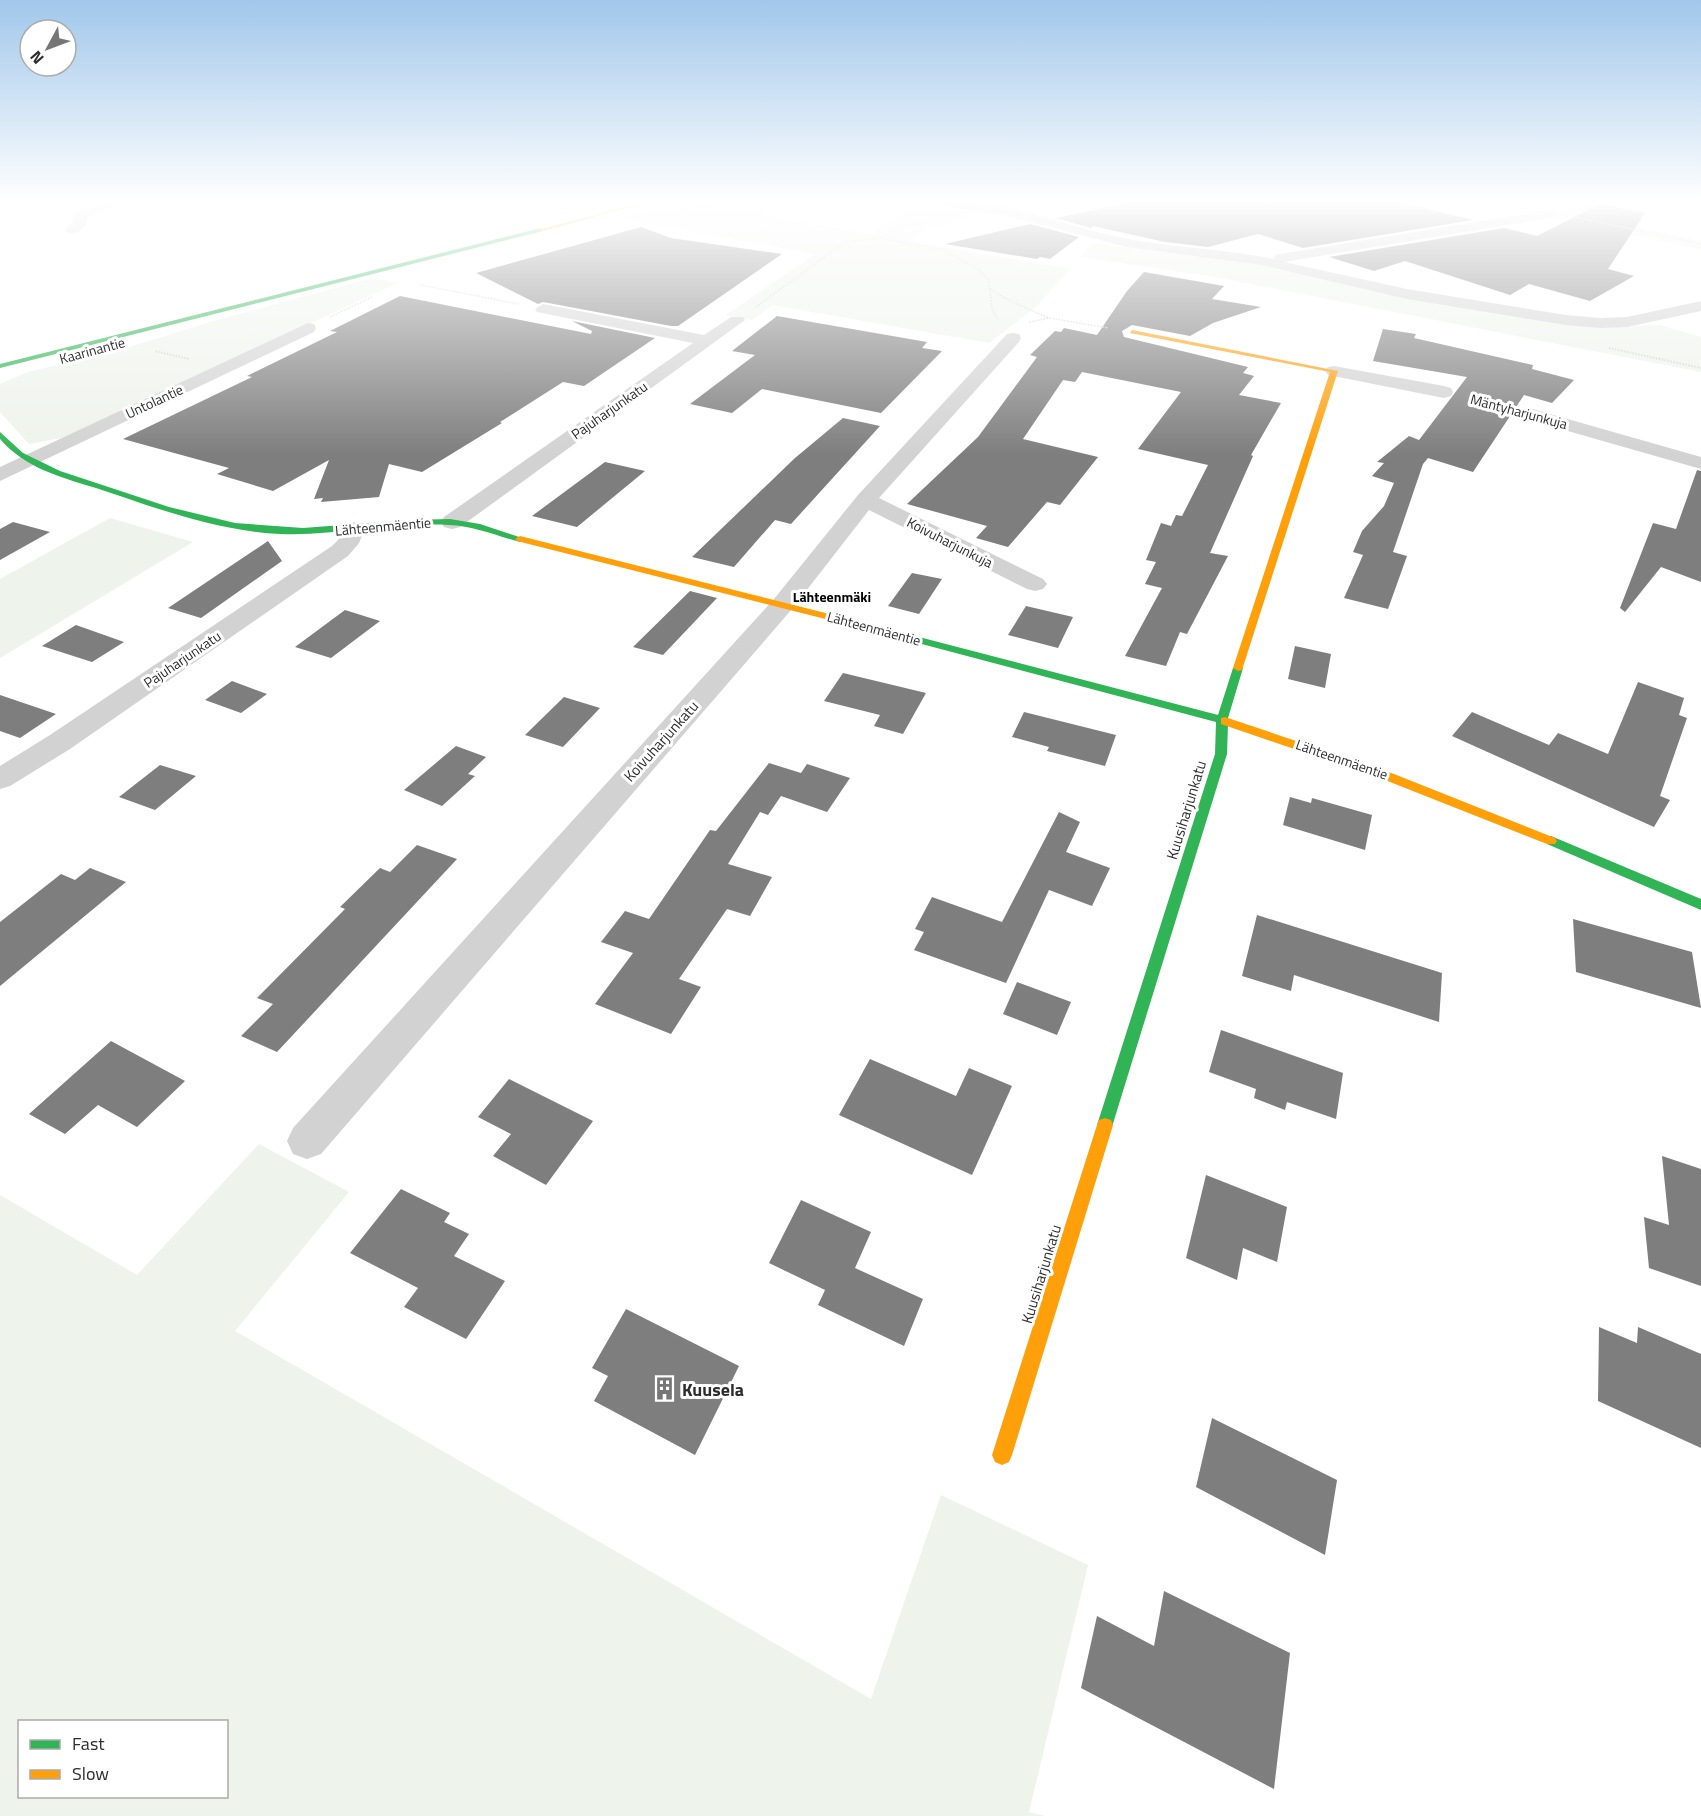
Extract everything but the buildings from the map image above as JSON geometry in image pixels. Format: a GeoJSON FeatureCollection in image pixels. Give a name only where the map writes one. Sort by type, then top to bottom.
{"type":"FeatureCollection","features":[{"type":"Feature","properties":{"kind":"street","name":"Kaarinantie"},"geometry":{"type":"LineString","coordinates":[[0,366],[319,287]]}},
{"type":"Feature","properties":{"kind":"street","name":"Kaarinantie"},"geometry":{"type":"LineString","coordinates":[[0,375],[274,302],[320,287]]}},
{"type":"Feature","properties":{"kind":"street"},"geometry":{"type":"LineString","coordinates":[[1375,287],[1507,311],[1601,323],[1645,319],[1701,306]]}},
{"type":"Feature","properties":{"kind":"street"},"geometry":{"type":"LineString","coordinates":[[543,309],[706,341]]}},
{"type":"Feature","properties":{"kind":"street","name":"Pajuharjunkatu"},"geometry":{"type":"LineString","coordinates":[[452,522],[737,320]]}},
{"type":"Feature","properties":{"kind":"street","name":"Untolantie"},"geometry":{"type":"LineString","coordinates":[[0,475],[308,328]]}},
{"type":"Feature","properties":{"kind":"street"},"geometry":{"type":"LineString","coordinates":[[1132,332],[1444,392]]}},
{"type":"Feature","properties":{"kind":"street","name":"Koivuharjunkatu"},"geometry":{"type":"LineString","coordinates":[[307,1141],[783,604],[866,500],[1013,338]]}},
{"type":"Feature","properties":{"kind":"street","name":"Kuusiharjunkatu"},"geometry":{"type":"LineString","coordinates":[[1002,1455],[1221,754],[1222,720],[1334,371]]}},
{"type":"Feature","properties":{"kind":"street","name":"Mäntyharjunkuja"},"geometry":{"type":"LineString","coordinates":[[1529,414],[1701,463]]}},
{"type":"Feature","properties":{"kind":"street","name":"Lähteenmäentie"},"geometry":{"type":"LineString","coordinates":[[0,434],[14,451],[45,469],[130,498],[240,528],[284,531],[354,528],[410,522],[452,522],[783,604],[1222,720],[1338,757],[1458,801],[1701,905]]}},
{"type":"Feature","properties":{"kind":"street","name":"Koivuharjunkuja"},"geometry":{"type":"LineString","coordinates":[[866,500],[1035,584]]}},
{"type":"Feature","properties":{"kind":"street","name":"Pajuharjunkatu"},"geometry":{"type":"LineString","coordinates":[[0,779],[60,742],[340,551],[348,543],[354,528]]}},
{"type":"Feature","properties":{"kind":"path"},"geometry":{"type":"LineString","coordinates":[[432,287],[543,309]]}},
{"type":"Feature","properties":{"kind":"path"},"geometry":{"type":"LineString","coordinates":[[737,320],[783,287]]}},
{"type":"Feature","properties":{"kind":"path"},"geometry":{"type":"LineString","coordinates":[[990,289],[992,309],[1002,327],[1013,338],[1029,322],[1049,318]]}},
{"type":"Feature","properties":{"kind":"path"},"geometry":{"type":"LineString","coordinates":[[990,289],[1011,302],[1049,318],[1132,332]]}},
{"type":"Feature","properties":{"kind":"path"},"geometry":{"type":"LineString","coordinates":[[150,350],[224,368]]}},
{"type":"Feature","properties":{"kind":"path","name":"Mäntyharjunkuja"},"geometry":{"type":"LineString","coordinates":[[1444,392],[1529,414]]}},
{"type":"Feature","properties":{"kind":"shaded area"},"geometry":{"type":"Polygon","coordinates":[[[340,287],[389,287],[66,437],[29,444],[0,412],[0,384],[28,372],[123,349],[210,322],[340,287]]]}},
{"type":"Feature","properties":{"kind":"shaded area"},"geometry":{"type":"Polygon","coordinates":[[[767,287],[1054,287],[1036,307],[989,343],[772,305],[752,320],[726,315],[767,287]]]}},
{"type":"Feature","properties":{"kind":"shaded area"},"geometry":{"type":"Polygon","coordinates":[[[1265,287],[1361,287],[1598,327],[1660,325],[1701,337],[1701,372],[1265,287]]]}},
{"type":"Feature","properties":{"kind":"shaded area"},"geometry":{"type":"Polygon","coordinates":[[[110,518],[193,542],[0,658],[0,579],[110,518]]]}},
{"type":"Feature","properties":{"kind":"shaded area"},"geometry":{"type":"Polygon","coordinates":[[[259,1144],[349,1192],[235,1331],[871,1699],[941,1495],[1088,1565],[1029,1812],[1045,1816],[0,1816],[0,1195],[137,1275],[259,1144]]]}},
{"type":"Feature","properties":{"kind":"traffic: fast"},"geometry":{"type":"LineString","coordinates":[[0,366],[315,287]]}},
{"type":"Feature","properties":{"kind":"traffic: fast"},"geometry":{"type":"LineString","coordinates":[[0,434],[21,454],[44,468],[166,508],[235,526],[303,531],[408,522],[450,522],[476,526],[520,539]]}},
{"type":"Feature","properties":{"kind":"traffic: fast"},"geometry":{"type":"LineString","coordinates":[[869,627],[1225,721]]}},
{"type":"Feature","properties":{"kind":"traffic: fast"},"geometry":{"type":"LineString","coordinates":[[1105,1125],[1221,754],[1222,720],[1238,668]]}},
{"type":"Feature","properties":{"kind":"traffic: fast"},"geometry":{"type":"LineString","coordinates":[[1551,841],[1701,905]]}},
{"type":"Feature","properties":{"kind":"traffic: slow"},"geometry":{"type":"LineString","coordinates":[[1132,332],[1334,371],[1238,668]]}},
{"type":"Feature","properties":{"kind":"traffic: slow"},"geometry":{"type":"LineString","coordinates":[[520,539],[869,627]]}},
{"type":"Feature","properties":{"kind":"traffic: slow"},"geometry":{"type":"LineString","coordinates":[[1225,721],[1390,777],[1551,841]]}},
{"type":"Feature","properties":{"kind":"traffic: slow"},"geometry":{"type":"LineString","coordinates":[[1002,1455],[1105,1125]]}},
{"type":"Feature","properties":{"kind":"place","name":"Kuusela"},"geometry":{"type":"Point","coordinates":[664,1389]}},
{"type":"Feature","properties":{"kind":"district","name":"Lähteenmäki"},"geometry":{"type":"Point","coordinates":[832,596]}}]}
